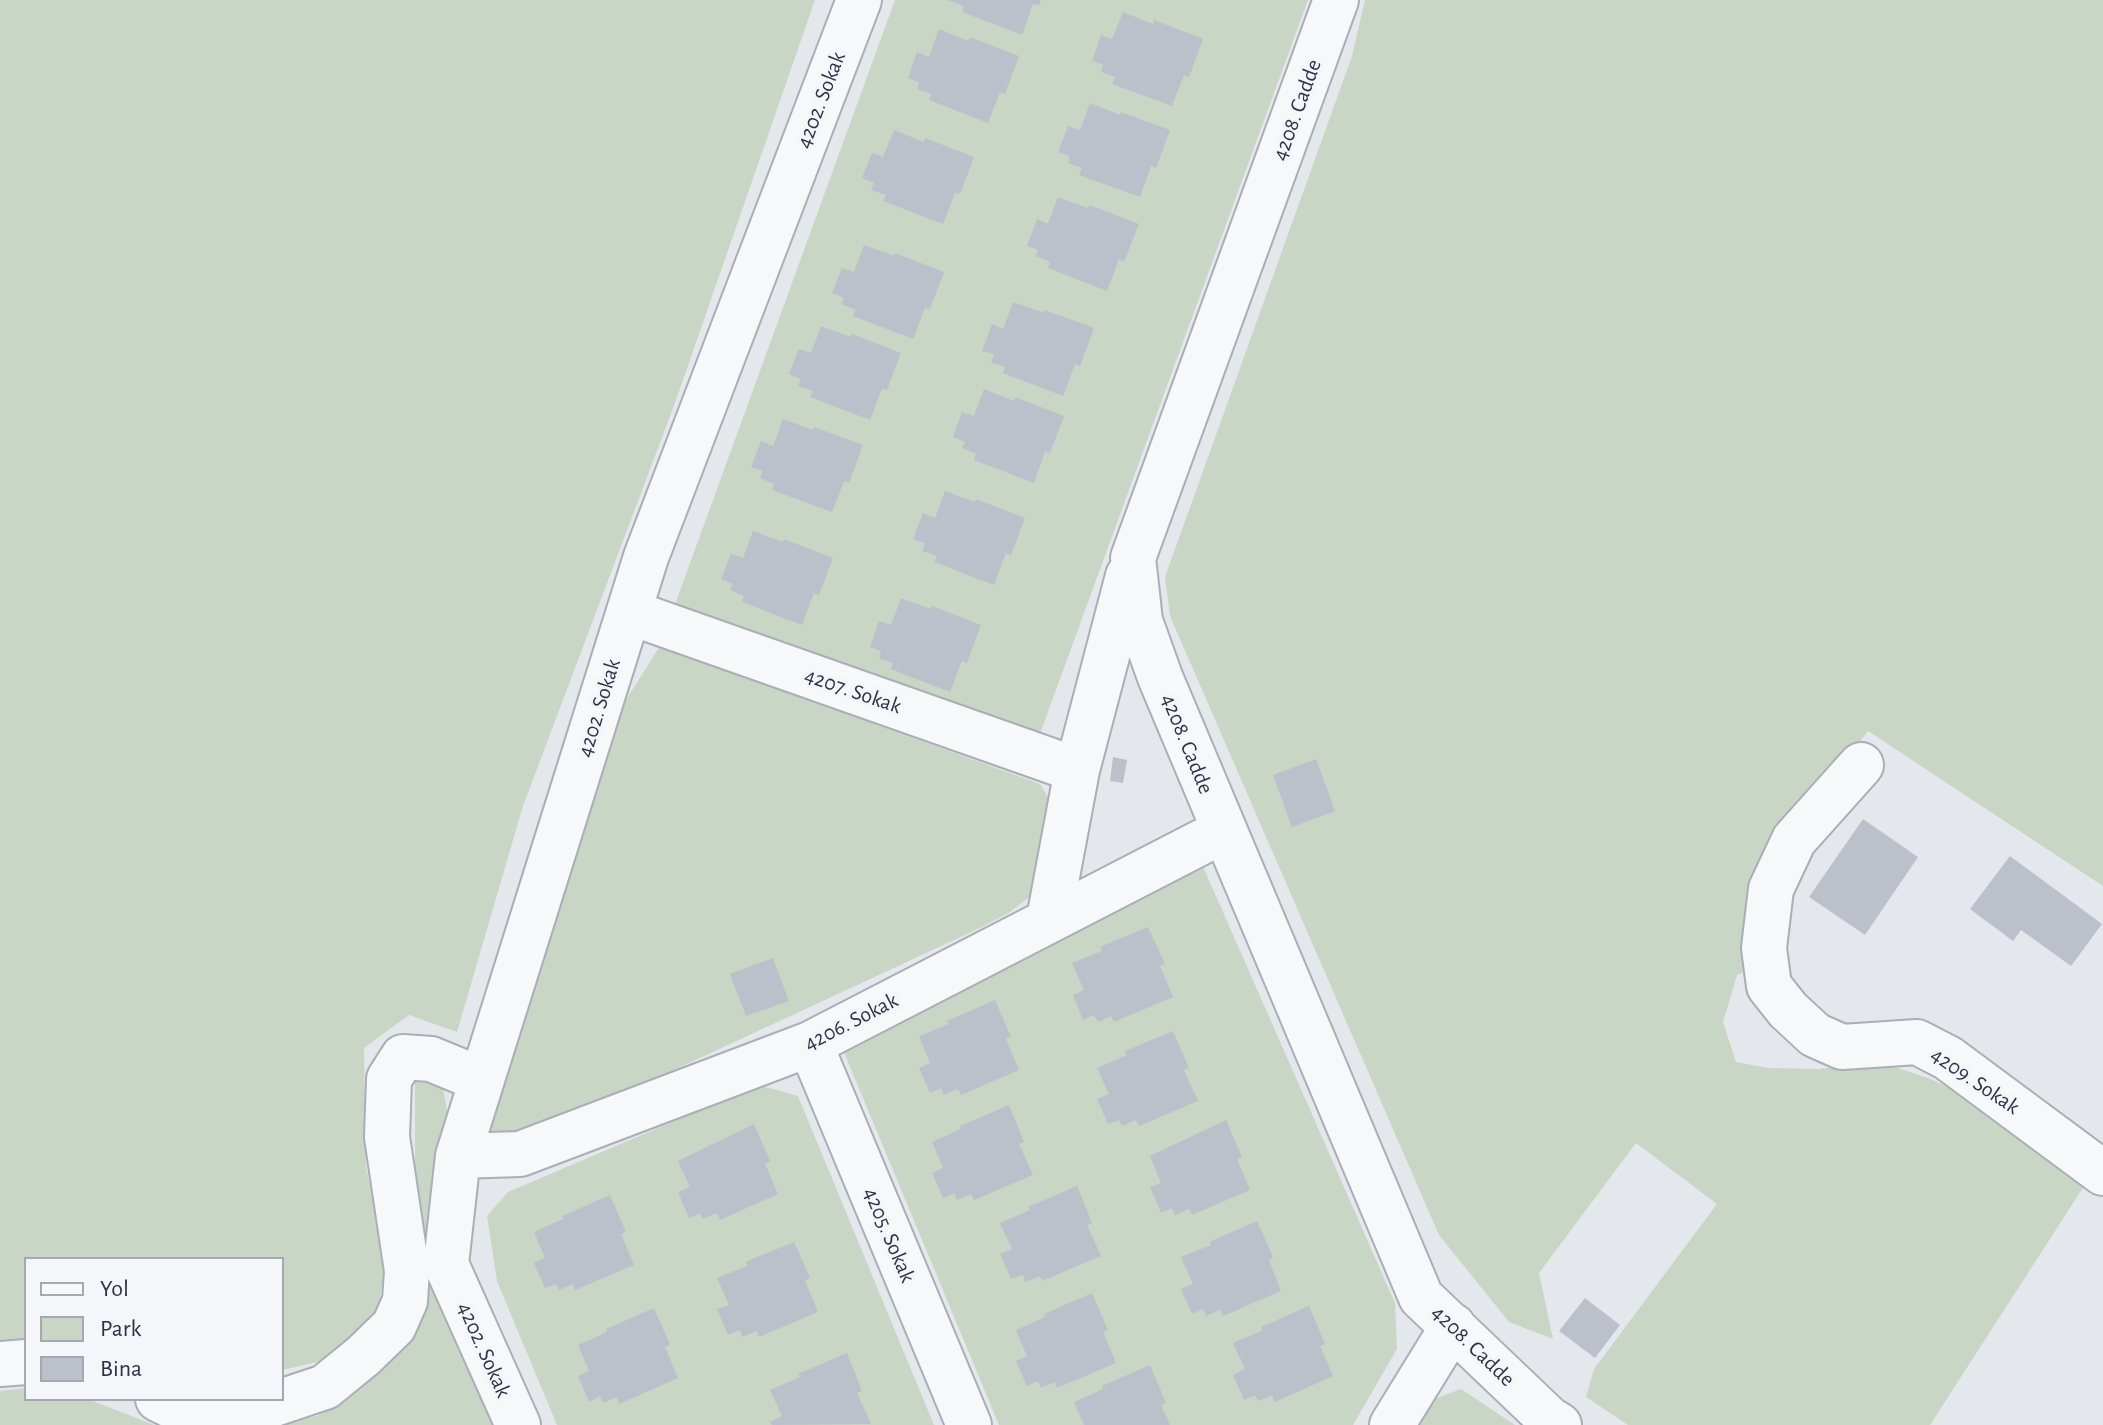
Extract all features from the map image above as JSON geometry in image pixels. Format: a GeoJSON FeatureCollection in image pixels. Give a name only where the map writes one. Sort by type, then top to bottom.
{"type":"FeatureCollection","features":[{"type":"Feature","properties":{"kind":"street","name":"4202. Sokak"},"geometry":{"type":"LineString","coordinates":[[518,1425],[446,1264],[458,1156],[646,557],[859,0]]}},
{"type":"Feature","properties":{"kind":"street","name":"4208. Cadde"},"geometry":{"type":"LineString","coordinates":[[1336,0],[1133,558],[1140,621],[1223,831],[1421,1297],[1559,1425]]}},
{"type":"Feature","properties":{"kind":"street"},"geometry":{"type":"LineString","coordinates":[[1049,919],[1077,770],[1133,558]]}},
{"type":"Feature","properties":{"kind":"street","name":"4207. Sokak"},"geometry":{"type":"LineString","coordinates":[[629,612],[1077,770]]}},
{"type":"Feature","properties":{"kind":"street","name":"4209. Sokak"},"geometry":{"type":"LineString","coordinates":[[1861,765],[1794,840],[1771,889],[1764,948],[1769,986],[1788,1010],[1815,1035],[1842,1047],[1917,1042],[1948,1058],[2103,1173]]}},
{"type":"Feature","properties":{"kind":"street","name":"4206. Sokak"},"geometry":{"type":"LineString","coordinates":[[458,1156],[520,1154],[810,1044],[1223,831]]}},
{"type":"Feature","properties":{"kind":"street","name":"4205. Sokak"},"geometry":{"type":"LineString","coordinates":[[810,1044],[969,1425]]}},
{"type":"Feature","properties":{"kind":"street"},"geometry":{"type":"LineString","coordinates":[[284,1401],[325,1387],[394,1326],[405,1301],[407,1271],[387,1137],[389,1079],[403,1057],[431,1059],[482,1080]]}},
{"type":"Feature","properties":{"kind":"street"},"geometry":{"type":"LineString","coordinates":[[1392,1425],[1453,1326]]}},
{"type":"Feature","properties":{"kind":"street"},"geometry":{"type":"LineString","coordinates":[[0,1364],[24,1362]]}},
{"type":"Feature","properties":{"kind":"street"},"geometry":{"type":"LineString","coordinates":[[162,1401],[180,1410],[217,1416],[259,1409],[283,1401]]}},
{"type":"Feature","properties":{"kind":"green space"},"geometry":{"type":"Polygon","coordinates":[[[0,0],[815,0],[675,403],[523,806],[457,1032],[409,1015],[364,1048],[366,1167],[386,1259],[376,1326],[335,1358],[284,1370],[284,1257],[24,1257],[24,1340],[0,1340],[0,0]]]}},
{"type":"Feature","properties":{"kind":"green space"},"geometry":{"type":"Polygon","coordinates":[[[895,0],[1308,0],[1038,739],[674,607],[895,0]]]}},
{"type":"Feature","properties":{"kind":"green space"},"geometry":{"type":"Polygon","coordinates":[[[1365,0],[2103,0],[2103,886],[1868,731],[1770,856],[1752,968],[1737,975],[1723,1022],[1736,1062],[1768,1068],[1819,1069],[1880,1062],[1933,1080],[1986,1105],[2086,1183],[1930,1425],[1628,1425],[1586,1397],[1594,1369],[1717,1204],[1636,1143],[1539,1273],[1553,1339],[1509,1322],[1439,1235],[1170,616],[1165,577],[1352,56],[1365,0]]]}},
{"type":"Feature","properties":{"kind":"green space"},"geometry":{"type":"Polygon","coordinates":[[[660,646],[1040,784],[1049,799],[1032,895],[1010,912],[980,928],[590,1109],[488,1140],[619,711],[660,646]]]}},
{"type":"Feature","properties":{"kind":"green space"},"geometry":{"type":"Polygon","coordinates":[[[1201,862],[1395,1303],[1397,1349],[1353,1425],[999,1425],[843,1050],[1201,862]]]}},
{"type":"Feature","properties":{"kind":"green space"},"geometry":{"type":"Polygon","coordinates":[[[415,1081],[442,1081],[447,1111],[437,1212],[469,1355],[493,1425],[271,1425],[317,1416],[373,1377],[410,1341],[415,1312],[415,1081]]]}},
{"type":"Feature","properties":{"kind":"green space"},"geometry":{"type":"Polygon","coordinates":[[[759,1085],[798,1096],[934,1425],[557,1425],[497,1281],[487,1216],[508,1192],[759,1085]]]}},
{"type":"Feature","properties":{"kind":"green space"},"geometry":{"type":"Polygon","coordinates":[[[24,1388],[24,1401],[93,1401],[154,1425],[0,1425],[0,1391],[24,1388]]]}},
{"type":"Feature","properties":{"kind":"green space"},"geometry":{"type":"Polygon","coordinates":[[[1461,1389],[1515,1425],[1419,1425],[1434,1399],[1461,1389]]]}},
{"type":"Feature","properties":{"kind":"building"},"geometry":{"type":"Polygon","coordinates":[[[948,0],[1041,0],[1039,5],[1033,4],[1022,35],[962,12],[964,6],[948,0]]]}},
{"type":"Feature","properties":{"kind":"building"},"geometry":{"type":"Polygon","coordinates":[[[1123,12],[1203,39],[1189,77],[1184,75],[1172,106],[1112,84],[1115,77],[1101,72],[1103,65],[1092,61],[1101,35],[1112,39],[1123,12]]]}},
{"type":"Feature","properties":{"kind":"building"},"geometry":{"type":"Polygon","coordinates":[[[939,29],[1019,56],[1005,94],[1000,92],[988,123],[929,100],[931,94],[917,89],[919,82],[908,78],[917,52],[929,57],[939,29]]]}},
{"type":"Feature","properties":{"kind":"building"},"geometry":{"type":"Polygon","coordinates":[[[1090,103],[1170,130],[1156,168],[1151,166],[1140,197],[1079,175],[1082,168],[1068,163],[1070,156],[1058,152],[1068,126],[1080,130],[1090,103]]]}},
{"type":"Feature","properties":{"kind":"building"},"geometry":{"type":"Polygon","coordinates":[[[894,130],[974,157],[960,194],[955,193],[943,224],[883,201],[886,195],[871,190],[874,183],[862,178],[872,153],[883,157],[894,130]]]}},
{"type":"Feature","properties":{"kind":"building"},"geometry":{"type":"Polygon","coordinates":[[[1058,197],[1139,224],[1124,262],[1119,259],[1107,291],[1048,268],[1050,262],[1036,256],[1038,250],[1027,246],[1037,219],[1048,224],[1058,197]]]}},
{"type":"Feature","properties":{"kind":"building"},"geometry":{"type":"Polygon","coordinates":[[[864,245],[944,272],[930,309],[925,308],[913,339],[853,316],[856,310],[841,304],[844,298],[832,293],[842,268],[854,272],[864,245]]]}},
{"type":"Feature","properties":{"kind":"building"},"geometry":{"type":"Polygon","coordinates":[[[1013,302],[1094,328],[1080,366],[1075,364],[1063,396],[1003,373],[1005,367],[991,362],[994,354],[982,351],[992,324],[1003,329],[1013,302]]]}},
{"type":"Feature","properties":{"kind":"building"},"geometry":{"type":"Polygon","coordinates":[[[821,326],[901,353],[887,390],[882,389],[870,420],[810,397],[813,391],[798,386],[801,379],[789,374],[799,349],[811,353],[821,326]]]}},
{"type":"Feature","properties":{"kind":"building"},"geometry":{"type":"Polygon","coordinates":[[[984,389],[1064,416],[1050,453],[1045,452],[1034,483],[974,460],[976,454],[962,448],[965,442],[953,437],[962,412],[974,416],[984,389]]]}},
{"type":"Feature","properties":{"kind":"building"},"geometry":{"type":"Polygon","coordinates":[[[783,419],[863,445],[849,483],[844,481],[832,512],[772,490],[774,484],[760,478],[763,471],[751,467],[761,441],[773,446],[783,419]]]}},
{"type":"Feature","properties":{"kind":"building"},"geometry":{"type":"Polygon","coordinates":[[[945,491],[1025,518],[1011,555],[1006,553],[994,585],[934,562],[937,556],[922,551],[925,543],[913,539],[923,513],[935,518],[945,491]]]}},
{"type":"Feature","properties":{"kind":"building"},"geometry":{"type":"Polygon","coordinates":[[[753,531],[833,558],[819,595],[814,593],[802,625],[742,602],[744,596],[730,590],[733,584],[721,579],[731,554],[743,558],[753,531]]]}},
{"type":"Feature","properties":{"kind":"building"},"geometry":{"type":"Polygon","coordinates":[[[901,598],[981,625],[967,663],[962,661],[950,692],[891,669],[893,663],[879,658],[881,651],[870,647],[879,621],[891,625],[901,598]]]}},
{"type":"Feature","properties":{"kind":"building"},"geometry":{"type":"Polygon","coordinates":[[[1113,757],[1127,760],[1123,783],[1110,781],[1113,757]]]}},
{"type":"Feature","properties":{"kind":"building"},"geometry":{"type":"Polygon","coordinates":[[[1316,759],[1335,811],[1292,827],[1273,775],[1316,759]]]}},
{"type":"Feature","properties":{"kind":"building"},"geometry":{"type":"Polygon","coordinates":[[[1863,819],[1918,857],[1865,935],[1809,897],[1863,819]]]}},
{"type":"Feature","properties":{"kind":"building"},"geometry":{"type":"Polygon","coordinates":[[[2010,856],[2102,924],[2071,966],[2021,930],[2013,941],[1970,909],[2010,856]]]}},
{"type":"Feature","properties":{"kind":"building"},"geometry":{"type":"Polygon","coordinates":[[[1148,927],[1165,964],[1160,966],[1173,997],[1114,1022],[1111,1016],[1098,1022],[1094,1015],[1083,1020],[1073,995],[1084,990],[1072,963],[1102,951],[1100,947],[1148,927]]]}},
{"type":"Feature","properties":{"kind":"building"},"geometry":{"type":"Polygon","coordinates":[[[773,958],[789,1001],[746,1016],[730,974],[773,958]]]}},
{"type":"Feature","properties":{"kind":"building"},"geometry":{"type":"Polygon","coordinates":[[[995,1000],[1011,1037],[1006,1039],[1019,1070],[961,1095],[958,1089],[944,1095],[941,1088],[930,1093],[919,1068],[930,1063],[919,1036],[995,1000]]]}},
{"type":"Feature","properties":{"kind":"building"},"geometry":{"type":"Polygon","coordinates":[[[1173,1031],[1189,1068],[1184,1070],[1198,1101],[1139,1126],[1136,1120],[1122,1126],[1119,1120],[1108,1124],[1097,1099],[1109,1094],[1097,1068],[1127,1055],[1125,1051],[1173,1031]]]}},
{"type":"Feature","properties":{"kind":"building"},"geometry":{"type":"Polygon","coordinates":[[[1009,1105],[1024,1142],[1019,1144],[1033,1175],[974,1200],[971,1194],[957,1200],[954,1193],[943,1198],[932,1173],[943,1168],[932,1142],[1009,1105]]]}},
{"type":"Feature","properties":{"kind":"building"},"geometry":{"type":"Polygon","coordinates":[[[1226,1120],[1242,1157],[1237,1159],[1250,1190],[1192,1215],[1189,1209],[1175,1215],[1172,1208],[1161,1213],[1150,1187],[1161,1183],[1150,1156],[1226,1120]]]}},
{"type":"Feature","properties":{"kind":"building"},"geometry":{"type":"Polygon","coordinates":[[[754,1124],[770,1161],[765,1164],[778,1194],[720,1220],[717,1213],[703,1219],[700,1213],[689,1218],[678,1192],[690,1187],[678,1161],[754,1124]]]}},
{"type":"Feature","properties":{"kind":"building"},"geometry":{"type":"Polygon","coordinates":[[[1077,1186],[1092,1223],[1087,1225],[1101,1256],[1042,1281],[1040,1276],[1025,1282],[1023,1275],[1011,1279],[1000,1254],[1012,1249],[1000,1223],[1077,1186]]]}},
{"type":"Feature","properties":{"kind":"building"},"geometry":{"type":"Polygon","coordinates":[[[610,1195],[626,1232],[621,1234],[634,1265],[575,1290],[573,1284],[559,1290],[556,1284],[545,1288],[534,1263],[545,1258],[534,1232],[610,1195]]]}},
{"type":"Feature","properties":{"kind":"building"},"geometry":{"type":"Polygon","coordinates":[[[1257,1221],[1273,1257],[1269,1260],[1281,1291],[1223,1316],[1220,1310],[1206,1316],[1203,1309],[1192,1314],[1181,1289],[1193,1284],[1181,1257],[1257,1221]]]}},
{"type":"Feature","properties":{"kind":"building"},"geometry":{"type":"Polygon","coordinates":[[[794,1242],[810,1278],[805,1281],[818,1312],[759,1337],[757,1331],[742,1337],[740,1330],[728,1335],[717,1309],[729,1305],[717,1278],[747,1266],[745,1262],[794,1242]]]}},
{"type":"Feature","properties":{"kind":"building"},"geometry":{"type":"Polygon","coordinates":[[[1092,1293],[1108,1330],[1103,1332],[1116,1363],[1057,1388],[1055,1382],[1041,1388],[1038,1381],[1027,1386],[1016,1361],[1027,1356],[1016,1330],[1092,1293]]]}},
{"type":"Feature","properties":{"kind":"building"},"geometry":{"type":"Polygon","coordinates":[[[1585,1298],[1620,1325],[1595,1358],[1559,1331],[1585,1298]]]}},
{"type":"Feature","properties":{"kind":"building"},"geometry":{"type":"Polygon","coordinates":[[[1309,1306],[1325,1344],[1320,1346],[1333,1376],[1275,1402],[1272,1395],[1258,1401],[1255,1395],[1244,1400],[1233,1375],[1245,1369],[1233,1343],[1309,1306]]]}},
{"type":"Feature","properties":{"kind":"building"},"geometry":{"type":"Polygon","coordinates":[[[654,1308],[670,1345],[665,1347],[678,1378],[619,1404],[617,1397],[603,1403],[600,1396],[589,1402],[578,1376],[589,1371],[578,1345],[654,1308]]]}},
{"type":"Feature","properties":{"kind":"building"},"geometry":{"type":"Polygon","coordinates":[[[847,1353],[862,1391],[857,1393],[871,1424],[772,1425],[770,1422],[782,1416],[770,1390],[847,1353]]]}},
{"type":"Feature","properties":{"kind":"building"},"geometry":{"type":"Polygon","coordinates":[[[1150,1365],[1166,1403],[1161,1405],[1170,1425],[1084,1425],[1074,1402],[1150,1365]]]}}]}
